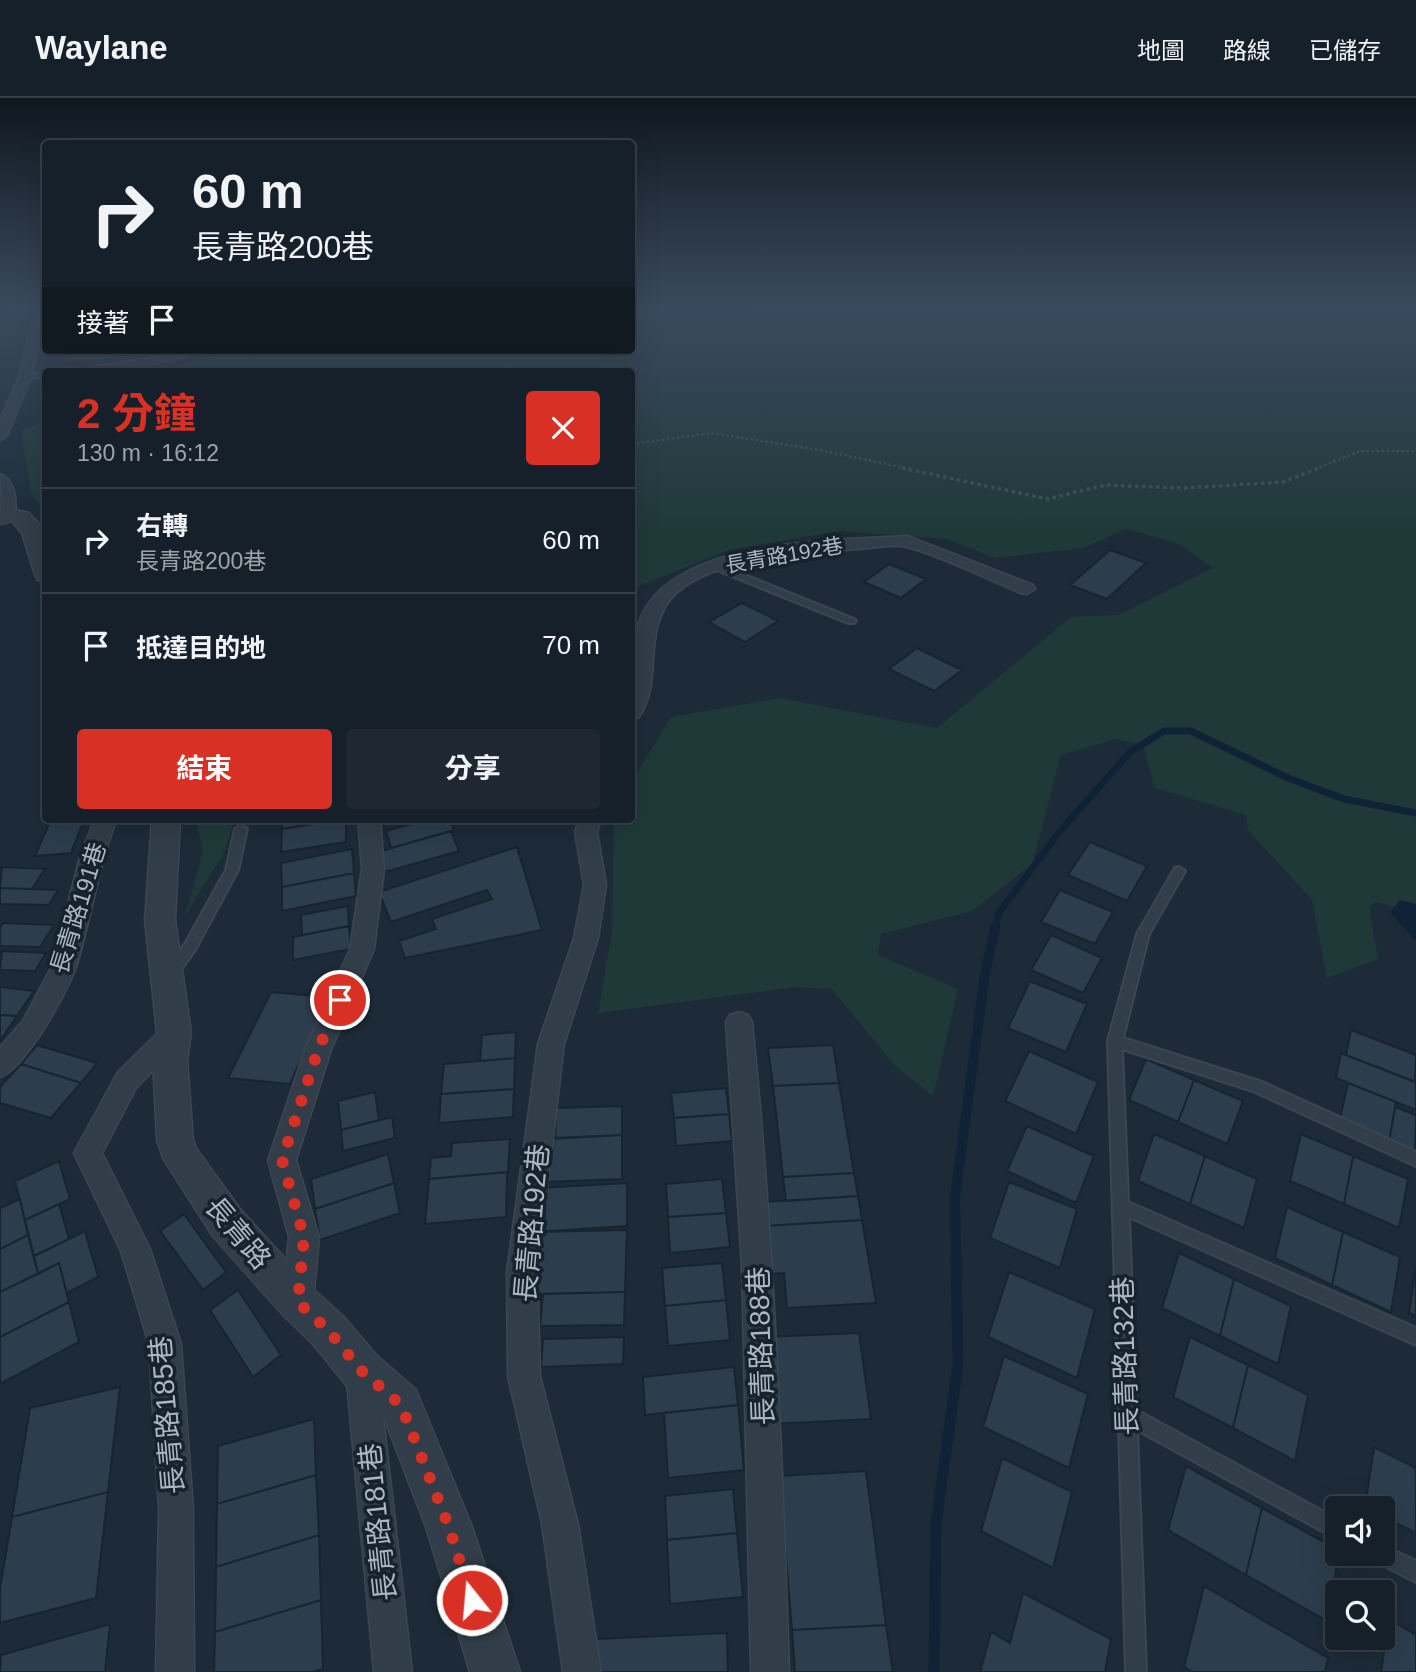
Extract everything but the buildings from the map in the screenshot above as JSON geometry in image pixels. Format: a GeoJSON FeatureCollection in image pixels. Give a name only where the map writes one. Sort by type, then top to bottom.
{"type":"FeatureCollection","features":[{"type":"Feature","properties":{"kind":"street"},"geometry":{"type":"LineString","coordinates":[[0,436],[23,382]]}},
{"type":"Feature","properties":{"kind":"street"},"geometry":{"type":"LineString","coordinates":[[0,478],[10,500],[4,517]]}},
{"type":"Feature","properties":{"kind":"street"},"geometry":{"type":"LineString","coordinates":[[4,517],[17,514],[29,523],[42,563]]}},
{"type":"Feature","properties":{"kind":"street","name":"長青路192巷"},"geometry":{"type":"LineString","coordinates":[[635,707],[641,696],[647,623],[663,596],[694,574],[715,566],[796,548],[907,541],[1027,589]]}},
{"type":"Feature","properties":{"kind":"street","name":"長青路191巷"},"geometry":{"type":"LineString","coordinates":[[0,1066],[32,1028],[65,966],[91,857],[104,823]]}},
{"type":"Feature","properties":{"kind":"street","name":"長青路"},"geometry":{"type":"LineString","coordinates":[[166,823],[160,920],[174,1033],[170,1060],[174,1140],[181,1158],[226,1222],[298,1302],[328,1330],[362,1371],[401,1405],[449,1527],[495,1672]]}},
{"type":"Feature","properties":{"kind":"street"},"geometry":{"type":"LineString","coordinates":[[298,1302],[304,1237],[282,1160],[318,1050],[362,949],[373,869],[369,823]]}},
{"type":"Feature","properties":{"kind":"street","name":"長青路192巷"},"geometry":{"type":"LineString","coordinates":[[582,1672],[561,1524],[524,1376],[522,1272],[551,1044],[586,938],[594,885],[586,832],[589,823]]}},
{"type":"Feature","properties":{"kind":"street","name":"長青路188巷"},"geometry":{"type":"LineString","coordinates":[[739,1022],[752,1148],[764,1391],[770,1672]]}},
{"type":"Feature","properties":{"kind":"street","name":"長青路185巷"},"geometry":{"type":"LineString","coordinates":[[174,1033],[127,1080],[88,1153],[135,1249],[165,1344],[176,1509],[175,1672]]}},
{"type":"Feature","properties":{"kind":"street","name":"長青路181巷"},"geometry":{"type":"LineString","coordinates":[[362,1371],[393,1672]]}},
{"type":"Feature","properties":{"kind":"lane"},"geometry":{"type":"LineString","coordinates":[[715,566],[851,621]]}},
{"type":"Feature","properties":{"kind":"lane"},"geometry":{"type":"LineString","coordinates":[[167,978],[190,947],[232,870],[241,829]]}},
{"type":"Feature","properties":{"kind":"lane","name":"長青路132巷"},"geometry":{"type":"LineString","coordinates":[[1136,1672],[1115,1041],[1143,934],[1179,871]]}},
{"type":"Feature","properties":{"kind":"lane"},"geometry":{"type":"LineString","coordinates":[[1115,1041],[1257,1086],[1416,1159]]}},
{"type":"Feature","properties":{"kind":"lane"},"geometry":{"type":"LineString","coordinates":[[1120,1206],[1416,1337]]}},
{"type":"Feature","properties":{"kind":"lane"},"geometry":{"type":"LineString","coordinates":[[1127,1415],[1325,1522]]}},
{"type":"Feature","properties":{"kind":"lane"},"geometry":{"type":"LineString","coordinates":[[1395,1561],[1416,1572]]}},
{"type":"Feature","properties":{"kind":"path"},"geometry":{"type":"LineString","coordinates":[[635,444],[712,433],[825,451],[1048,499],[1105,485],[1182,488],[1283,482],[1360,451],[1416,451]]}},
{"type":"Feature","properties":{"kind":"green space"},"geometry":{"type":"Polygon","coordinates":[[[635,382],[1416,382],[1416,912],[1376,902],[1369,907],[1378,959],[1327,978],[1312,900],[1248,830],[1246,815],[1155,788],[1143,745],[1116,739],[1061,755],[1032,864],[972,911],[881,934],[878,955],[958,989],[933,1096],[894,1065],[832,989],[796,987],[598,1013],[612,932],[614,823],[635,823],[635,776],[671,717],[779,698],[937,728],[1071,617],[1119,615],[1213,568],[1179,544],[1126,529],[1083,548],[995,558],[947,539],[839,531],[729,550],[635,588],[635,382]]]}},
{"type":"Feature","properties":{"kind":"green space"},"geometry":{"type":"Polygon","coordinates":[[[42,422],[42,506],[31,493],[21,430],[42,422]]]}},
{"type":"Feature","properties":{"kind":"green space"},"geometry":{"type":"Polygon","coordinates":[[[196,823],[234,823],[225,851],[185,916],[203,852],[196,823]]]}},
{"type":"Feature","properties":{"kind":"water"},"geometry":{"type":"Polygon","coordinates":[[[1400,900],[1416,904],[1416,941],[1390,913],[1400,900]]]}},
{"type":"Feature","properties":{"kind":"waterway"},"geometry":{"type":"LineString","coordinates":[[995,930],[998,914],[1061,830],[1130,752],[1164,731],[1191,731],[1288,778],[1344,799],[1416,813]]}},
{"type":"Feature","properties":{"kind":"waterway"},"geometry":{"type":"LineString","coordinates":[[956,1257],[955,1197],[985,974],[995,928]]}},
{"type":"Feature","properties":{"kind":"waterway"},"geometry":{"type":"LineString","coordinates":[[934,1672],[936,1524],[958,1364],[956,1255]]}},
{"type":"Feature","properties":{"kind":"route"},"geometry":{"type":"LineString","coordinates":[[340,1000],[318,1050],[282,1160],[304,1237],[298,1302],[328,1330],[362,1371],[401,1405],[449,1527],[472,1600]]}}]}
